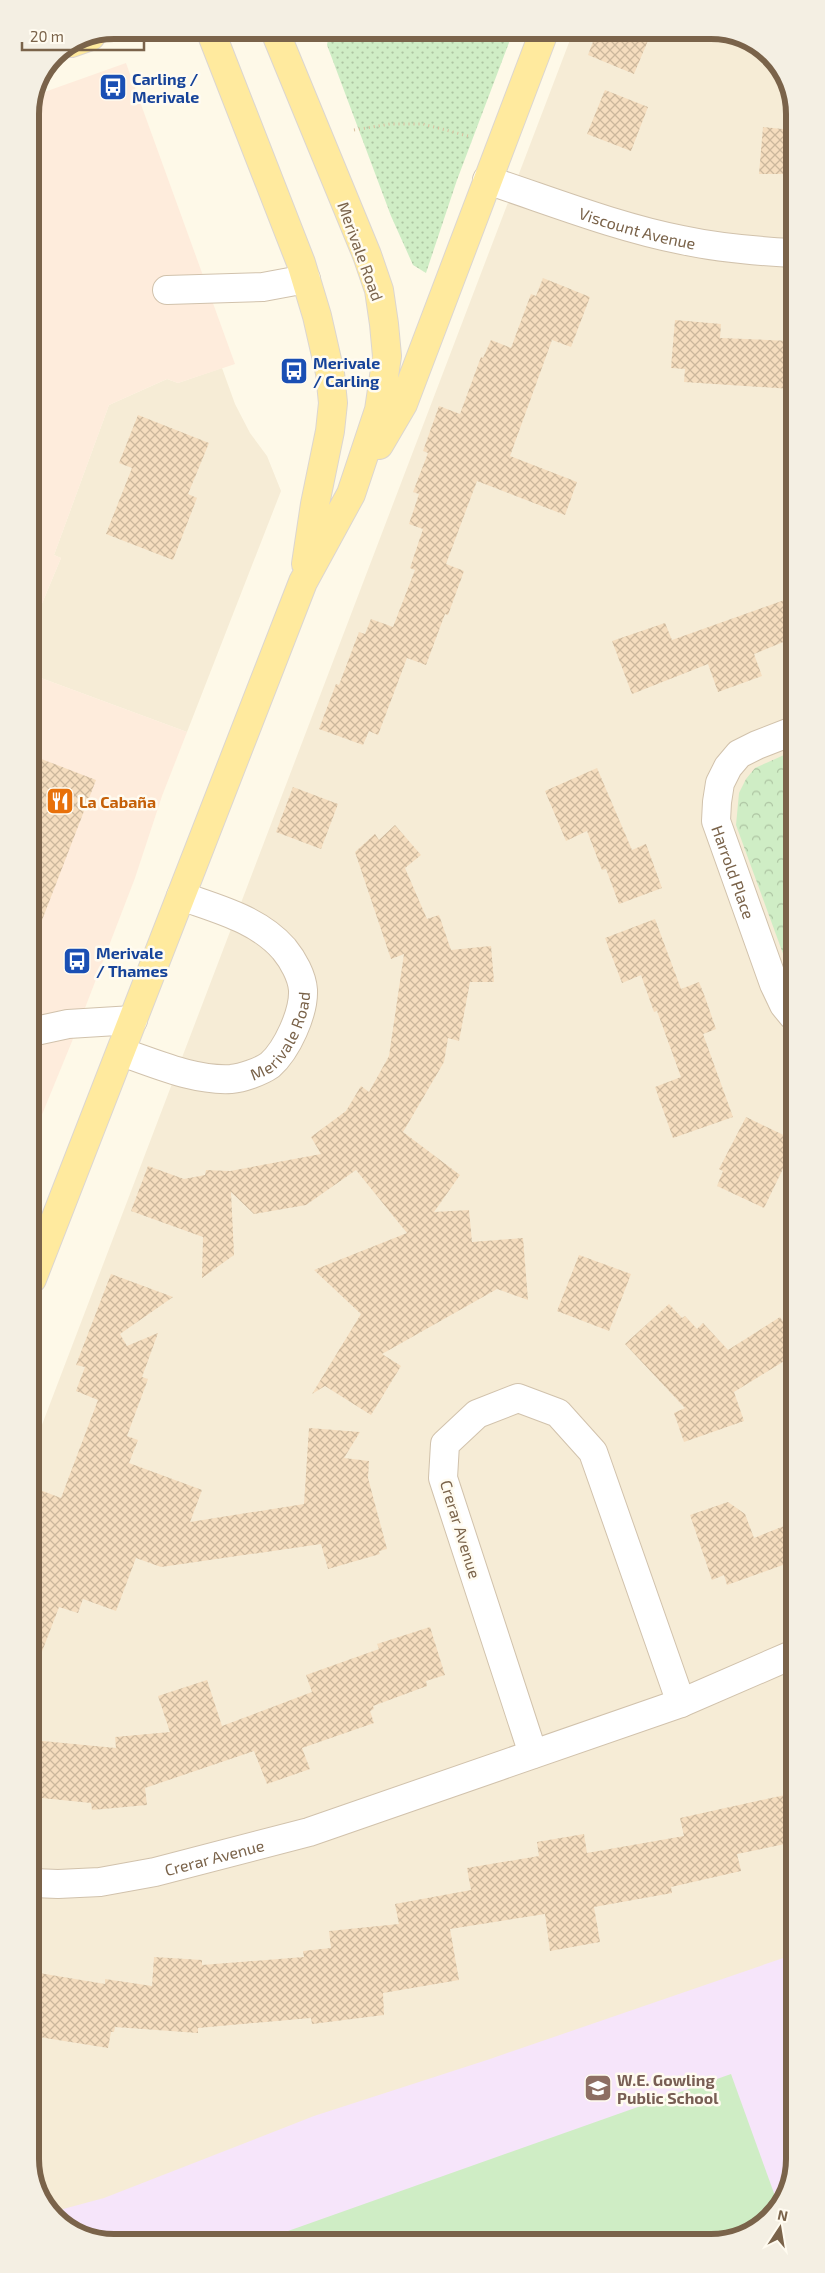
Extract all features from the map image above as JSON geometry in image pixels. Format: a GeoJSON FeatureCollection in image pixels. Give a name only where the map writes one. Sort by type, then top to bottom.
{"type":"FeatureCollection","features":[{"type":"Feature","properties":{"kind":"main road","name":"Merivale Road"},"geometry":{"type":"LineString","coordinates":[[214,39],[306,279],[330,373],[333,402],[330,431],[315,504],[303,582]]}},
{"type":"Feature","properties":{"kind":"main road","name":"Merivale Road"},"geometry":{"type":"LineString","coordinates":[[39,1257],[121,1052],[303,582],[351,494],[379,410],[387,356],[379,290],[367,255],[278,39]]}},
{"type":"Feature","properties":{"kind":"main road"},"geometry":{"type":"LineString","coordinates":[[351,494],[403,404],[541,39]]}},
{"type":"Feature","properties":{"kind":"street","name":"Viscount Avenue"},"geometry":{"type":"LineString","coordinates":[[487,180],[624,225],[680,240],[736,250],[786,254]]}},
{"type":"Feature","properties":{"kind":"street"},"geometry":{"type":"LineString","coordinates":[[168,290],[263,286],[306,279]]}},
{"type":"Feature","properties":{"kind":"street","name":"Harrold Place"},"geometry":{"type":"LineString","coordinates":[[786,734],[739,754],[728,767],[720,783],[716,821],[774,984],[786,1007]]}},
{"type":"Feature","properties":{"kind":"street","name":"Merivale Road"},"geometry":{"type":"LineString","coordinates":[[121,1052],[185,1073],[211,1078],[232,1079],[252,1074],[270,1065],[294,1031],[303,990],[296,969],[284,950],[266,933],[242,918],[180,896]]}},
{"type":"Feature","properties":{"kind":"street"},"geometry":{"type":"LineString","coordinates":[[39,1030],[68,1024],[133,1020]]}},
{"type":"Feature","properties":{"kind":"street","name":"Crerar Avenue"},"geometry":{"type":"LineString","coordinates":[[533,1754],[443,1478],[445,1444],[477,1414],[518,1398],[558,1413],[593,1452],[681,1703]]}},
{"type":"Feature","properties":{"kind":"street","name":"Crerar Avenue"},"geometry":{"type":"LineString","coordinates":[[39,1883],[100,1882],[155,1872],[309,1832],[681,1703],[786,1657]]}},
{"type":"Feature","properties":{"kind":"path"},"geometry":{"type":"LineString","coordinates":[[351,131],[390,124],[423,124],[471,136]]}},
{"type":"Feature","properties":{"kind":"shaded area"},"geometry":{"type":"Polygon","coordinates":[[[570,39],[716,39],[731,41],[753,51],[768,64],[779,80],[786,104],[786,2169],[782,2184],[772,2203],[755,2203],[755,2220],[745,2227],[721,2234],[109,2234],[85,2229],[64,2216],[57,2209],[44,2188],[39,2169],[39,1433],[570,39]]]}},
{"type":"Feature","properties":{"kind":"shaded area"},"geometry":{"type":"Polygon","coordinates":[[[126,63],[235,364],[178,383],[167,379],[109,405],[54,555],[61,558],[39,611],[39,109],[41,93],[126,63]]]}},
{"type":"Feature","properties":{"kind":"shaded area"},"geometry":{"type":"Polygon","coordinates":[[[222,368],[235,404],[250,433],[267,456],[281,491],[187,732],[41,678],[39,672],[39,611],[61,558],[54,555],[109,405],[167,379],[178,383],[222,368]]]}},
{"type":"Feature","properties":{"kind":"shaded area"},"geometry":{"type":"Polygon","coordinates":[[[39,672],[41,678],[187,732],[162,796],[135,878],[39,1122],[39,672]]]}},
{"type":"Feature","properties":{"kind":"shaded area","name":"W.E. Gowling Public School"},"geometry":{"type":"Polygon","coordinates":[[[786,1957],[786,2169],[779,2193],[772,2203],[755,2203],[755,2220],[745,2227],[731,2232],[721,2234],[109,2234],[85,2229],[58,2210],[104,2198],[314,2116],[490,2059],[786,1957]]]}},
{"type":"Feature","properties":{"kind":"green space"},"geometry":{"type":"Polygon","coordinates":[[[328,39],[510,39],[457,180],[426,273],[413,265],[391,216],[327,45],[328,39]]]}},
{"type":"Feature","properties":{"kind":"green space"},"geometry":{"type":"Polygon","coordinates":[[[786,754],[786,962],[736,825],[739,793],[746,779],[755,768],[786,754]]]}},
{"type":"Feature","properties":{"kind":"green space"},"geometry":{"type":"Polygon","coordinates":[[[731,2074],[776,2198],[772,2203],[755,2203],[755,2220],[745,2227],[731,2232],[712,2234],[280,2234],[731,2074]]]}},
{"type":"Feature","properties":{"kind":"building"},"geometry":{"type":"Polygon","coordinates":[[[594,39],[649,39],[634,74],[588,55],[594,39]]]}},
{"type":"Feature","properties":{"kind":"building"},"geometry":{"type":"Polygon","coordinates":[[[605,90],[648,107],[631,151],[587,134],[605,90]]]}},
{"type":"Feature","properties":{"kind":"building"},"geometry":{"type":"Polygon","coordinates":[[[763,127],[786,129],[786,174],[759,174],[763,127]]]}},
{"type":"Feature","properties":{"kind":"building"},"geometry":{"type":"Polygon","coordinates":[[[543,278],[590,297],[571,347],[552,340],[510,456],[577,482],[565,515],[477,481],[446,564],[464,571],[448,615],[445,614],[426,665],[407,658],[378,735],[369,731],[363,745],[319,729],[336,684],[339,685],[359,632],[365,634],[371,619],[393,627],[415,570],[410,568],[423,529],[409,524],[419,494],[413,492],[428,453],[423,451],[439,406],[460,414],[481,357],[483,358],[491,340],[511,348],[531,294],[536,296],[543,278]]]}},
{"type":"Feature","properties":{"kind":"building"},"geometry":{"type":"Polygon","coordinates":[[[675,320],[721,324],[720,338],[786,341],[786,389],[684,382],[685,369],[671,368],[675,320]]]}},
{"type":"Feature","properties":{"kind":"building"},"geometry":{"type":"Polygon","coordinates":[[[138,415],[209,443],[188,494],[197,498],[173,560],[106,534],[132,468],[119,463],[138,415]]]}},
{"type":"Feature","properties":{"kind":"building"},"geometry":{"type":"Polygon","coordinates":[[[786,599],[786,641],[754,654],[762,676],[718,692],[708,664],[632,694],[612,641],[665,623],[672,640],[786,599]]]}},
{"type":"Feature","properties":{"kind":"building","name":"La Cabaña"},"geometry":{"type":"Polygon","coordinates":[[[39,758],[96,780],[39,928],[39,758]]]}},
{"type":"Feature","properties":{"kind":"building"},"geometry":{"type":"Polygon","coordinates":[[[597,768],[632,850],[646,844],[662,888],[619,904],[606,869],[602,870],[587,831],[566,841],[545,791],[597,768]]]}},
{"type":"Feature","properties":{"kind":"building"},"geometry":{"type":"Polygon","coordinates":[[[293,787],[338,804],[321,849],[276,832],[293,787]]]}},
{"type":"Feature","properties":{"kind":"building"},"geometry":{"type":"Polygon","coordinates":[[[395,825],[421,855],[405,868],[427,919],[439,915],[451,950],[491,946],[494,982],[470,982],[459,1041],[448,1038],[444,1062],[403,1132],[460,1175],[434,1212],[469,1210],[472,1242],[523,1238],[528,1300],[497,1289],[382,1354],[401,1366],[371,1415],[325,1386],[312,1394],[361,1314],[314,1270],[407,1233],[356,1170],[306,1205],[254,1214],[231,1192],[234,1255],[202,1278],[203,1237],[131,1211],[148,1166],[184,1179],[205,1175],[206,1170],[230,1171],[321,1154],[311,1137],[346,1111],[361,1086],[369,1092],[389,1056],[404,954],[391,959],[355,852],[375,834],[379,840],[395,825]]]}},
{"type":"Feature","properties":{"kind":"building"},"geometry":{"type":"Polygon","coordinates":[[[655,919],[681,989],[699,982],[705,997],[716,1029],[703,1034],[733,1117],[673,1138],[655,1087],[681,1077],[657,1011],[654,1012],[641,975],[622,983],[605,938],[655,919]]]}},
{"type":"Feature","properties":{"kind":"building"},"geometry":{"type":"Polygon","coordinates":[[[746,1117],[786,1136],[786,1163],[764,1208],[717,1186],[723,1171],[719,1169],[746,1117]]]}},
{"type":"Feature","properties":{"kind":"building"},"geometry":{"type":"Polygon","coordinates":[[[579,1255],[631,1274],[609,1331],[557,1311],[579,1255]]]}},
{"type":"Feature","properties":{"kind":"building"},"geometry":{"type":"Polygon","coordinates":[[[111,1274],[173,1297],[120,1334],[127,1346],[158,1333],[142,1377],[148,1379],[127,1436],[138,1440],[129,1463],[202,1490],[190,1522],[304,1504],[309,1428],[360,1432],[344,1458],[369,1461],[368,1478],[387,1549],[379,1551],[380,1554],[328,1569],[321,1544],[161,1567],[136,1558],[116,1611],[83,1599],[78,1613],[59,1607],[39,1660],[39,1492],[40,1490],[61,1498],[98,1400],[76,1391],[85,1367],[76,1365],[111,1274]]]}},
{"type":"Feature","properties":{"kind":"building"},"geometry":{"type":"Polygon","coordinates":[[[669,1304],[682,1318],[685,1316],[697,1329],[703,1323],[728,1350],[780,1317],[786,1326],[786,1360],[734,1392],[744,1421],[684,1442],[674,1413],[685,1408],[625,1344],[669,1304]]]}},
{"type":"Feature","properties":{"kind":"building"},"geometry":{"type":"Polygon","coordinates":[[[728,1502],[745,1514],[754,1538],[786,1525],[786,1564],[727,1585],[724,1575],[712,1580],[690,1515],[728,1502]]]}},
{"type":"Feature","properties":{"kind":"building"},"geometry":{"type":"Polygon","coordinates":[[[430,1627],[445,1675],[426,1681],[427,1686],[373,1706],[374,1709],[370,1711],[374,1723],[302,1748],[310,1769],[267,1784],[254,1751],[145,1788],[147,1805],[92,1810],[91,1803],[39,1798],[39,1741],[116,1748],[115,1737],[170,1732],[158,1696],[207,1680],[222,1726],[312,1692],[306,1675],[379,1649],[377,1644],[430,1627]]]}},
{"type":"Feature","properties":{"kind":"building"},"geometry":{"type":"Polygon","coordinates":[[[786,1795],[786,1844],[737,1854],[741,1871],[671,1887],[672,1893],[594,1907],[600,1942],[550,1951],[545,1914],[450,1929],[459,1980],[383,1993],[384,2015],[312,2024],[311,2018],[198,2028],[198,2033],[115,2027],[114,2032],[111,2032],[108,2048],[39,2037],[39,1973],[105,1984],[105,1979],[152,1986],[154,1957],[202,1960],[202,1965],[304,1957],[303,1951],[331,1948],[329,1931],[399,1924],[395,1904],[471,1890],[467,1868],[539,1856],[537,1842],[584,1834],[587,1853],[684,1836],[680,1818],[786,1795]]]}},
{"type":"Feature","properties":{"kind":"place","name":"Carling / Merivale"},"geometry":{"type":"Point","coordinates":[113,87]}},
{"type":"Feature","properties":{"kind":"place","name":"Merivale / Carling"},"geometry":{"type":"Point","coordinates":[294,371]}},
{"type":"Feature","properties":{"kind":"place","name":"La Cabaña"},"geometry":{"type":"Point","coordinates":[60,801]}},
{"type":"Feature","properties":{"kind":"place","name":"Merivale / Thames"},"geometry":{"type":"Point","coordinates":[77,961]}},
{"type":"Feature","properties":{"kind":"place","name":"W.E. Gowling Public School"},"geometry":{"type":"Point","coordinates":[598,2088]}}]}
